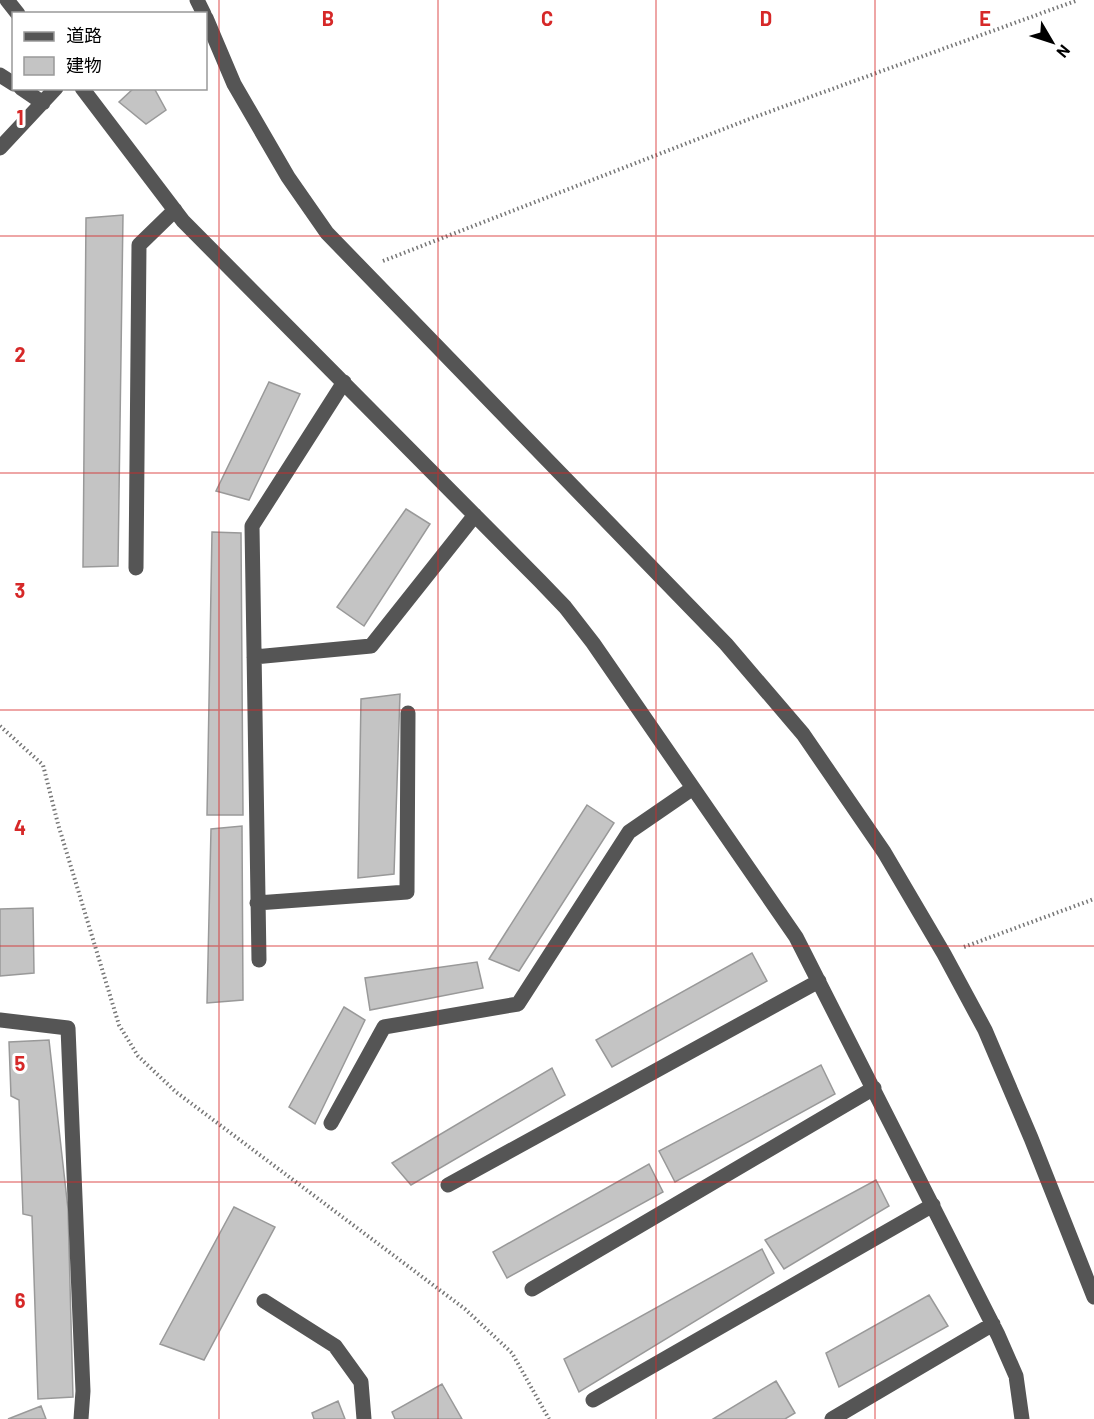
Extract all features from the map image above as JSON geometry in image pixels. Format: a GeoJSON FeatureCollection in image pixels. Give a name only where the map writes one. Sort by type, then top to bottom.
{"type":"FeatureCollection","features":[{"type":"Feature","properties":{"kind":"street"},"geometry":{"type":"LineString","coordinates":[[7,0],[16,12]]}},
{"type":"Feature","properties":{"kind":"street"},"geometry":{"type":"LineString","coordinates":[[207,20],[234,84],[288,177],[327,234],[726,644],[803,734],[884,852],[944,954],[985,1030],[1094,1297]]}},
{"type":"Feature","properties":{"kind":"street"},"geometry":{"type":"LineString","coordinates":[[24,90],[43,103]]}},
{"type":"Feature","properties":{"kind":"street"},"geometry":{"type":"LineString","coordinates":[[0,148],[54,90]]}},
{"type":"Feature","properties":{"kind":"street"},"geometry":{"type":"LineString","coordinates":[[84,90],[183,221],[565,607],[593,643],[796,937],[993,1324],[1016,1376],[1022,1419]]}},
{"type":"Feature","properties":{"kind":"street"},"geometry":{"type":"LineString","coordinates":[[136,568],[139,245],[175,210]]}},
{"type":"Feature","properties":{"kind":"street"},"geometry":{"type":"LineString","coordinates":[[259,960],[252,526],[344,382]]}},
{"type":"Feature","properties":{"kind":"street"},"geometry":{"type":"LineString","coordinates":[[254,657],[371,646],[475,515]]}},
{"type":"Feature","properties":{"kind":"street"},"geometry":{"type":"LineString","coordinates":[[257,903],[407,892],[408,713]]}},
{"type":"Feature","properties":{"kind":"street"},"geometry":{"type":"LineString","coordinates":[[331,1123],[384,1027],[518,1004],[628,832],[693,788]]}},
{"type":"Feature","properties":{"kind":"street"},"geometry":{"type":"LineString","coordinates":[[448,1185],[819,981]]}},
{"type":"Feature","properties":{"kind":"street"},"geometry":{"type":"LineString","coordinates":[[0,1020],[69,1028],[83,1391],[81,1419]]}},
{"type":"Feature","properties":{"kind":"street"},"geometry":{"type":"LineString","coordinates":[[532,1289],[874,1088]]}},
{"type":"Feature","properties":{"kind":"street"},"geometry":{"type":"LineString","coordinates":[[593,1400],[933,1205]]}},
{"type":"Feature","properties":{"kind":"street"},"geometry":{"type":"LineString","coordinates":[[264,1301],[334,1346],[361,1382],[364,1419]]}},
{"type":"Feature","properties":{"kind":"street"},"geometry":{"type":"LineString","coordinates":[[832,1419],[993,1324]]}},
{"type":"Feature","properties":{"kind":"path"},"geometry":{"type":"LineString","coordinates":[[362,269],[752,118],[1078,0]]}},
{"type":"Feature","properties":{"kind":"path"},"geometry":{"type":"LineString","coordinates":[[0,726],[43,765],[58,824],[119,1025],[138,1056],[176,1092],[465,1309],[512,1353],[549,1419]]}},
{"type":"Feature","properties":{"kind":"path"},"geometry":{"type":"LineString","coordinates":[[944,954],[1094,899]]}},
{"type":"Feature","properties":{"kind":"building"},"geometry":{"type":"Polygon","coordinates":[[[132,90],[155,90],[166,110],[146,124],[119,102],[132,90]]]}},
{"type":"Feature","properties":{"kind":"building"},"geometry":{"type":"Polygon","coordinates":[[[123,215],[118,566],[83,567],[86,218],[123,215]]]}},
{"type":"Feature","properties":{"kind":"building"},"geometry":{"type":"Polygon","coordinates":[[[269,382],[300,394],[249,500],[216,491],[269,382]]]}},
{"type":"Feature","properties":{"kind":"building"},"geometry":{"type":"Polygon","coordinates":[[[406,509],[430,524],[364,626],[337,607],[406,509]]]}},
{"type":"Feature","properties":{"kind":"building"},"geometry":{"type":"Polygon","coordinates":[[[212,532],[241,533],[243,815],[207,815],[212,532]]]}},
{"type":"Feature","properties":{"kind":"building"},"geometry":{"type":"Polygon","coordinates":[[[400,694],[394,874],[358,878],[361,699],[400,694]]]}},
{"type":"Feature","properties":{"kind":"building"},"geometry":{"type":"Polygon","coordinates":[[[587,805],[614,823],[519,971],[489,959],[587,805]]]}},
{"type":"Feature","properties":{"kind":"building"},"geometry":{"type":"Polygon","coordinates":[[[242,826],[243,1000],[207,1003],[211,829],[242,826]]]}},
{"type":"Feature","properties":{"kind":"building"},"geometry":{"type":"Polygon","coordinates":[[[33,908],[34,973],[0,976],[0,909],[33,908]]]}},
{"type":"Feature","properties":{"kind":"building"},"geometry":{"type":"Polygon","coordinates":[[[752,953],[767,981],[612,1067],[596,1040],[752,953]]]}},
{"type":"Feature","properties":{"kind":"building"},"geometry":{"type":"Polygon","coordinates":[[[477,962],[483,988],[370,1010],[365,978],[477,962]]]}},
{"type":"Feature","properties":{"kind":"building"},"geometry":{"type":"Polygon","coordinates":[[[344,1007],[365,1020],[315,1124],[289,1107],[344,1007]]]}},
{"type":"Feature","properties":{"kind":"building"},"geometry":{"type":"Polygon","coordinates":[[[49,1040],[68,1209],[73,1397],[38,1399],[32,1216],[23,1214],[19,1100],[11,1096],[9,1042],[49,1040]]]}},
{"type":"Feature","properties":{"kind":"building"},"geometry":{"type":"Polygon","coordinates":[[[821,1065],[835,1094],[675,1182],[659,1151],[821,1065]]]}},
{"type":"Feature","properties":{"kind":"building"},"geometry":{"type":"Polygon","coordinates":[[[552,1068],[565,1095],[411,1185],[392,1163],[552,1068]]]}},
{"type":"Feature","properties":{"kind":"building"},"geometry":{"type":"Polygon","coordinates":[[[649,1164],[663,1192],[507,1278],[493,1252],[649,1164]]]}},
{"type":"Feature","properties":{"kind":"building"},"geometry":{"type":"Polygon","coordinates":[[[876,1180],[889,1206],[784,1269],[765,1240],[876,1180]]]}},
{"type":"Feature","properties":{"kind":"building"},"geometry":{"type":"Polygon","coordinates":[[[234,1207],[275,1227],[204,1360],[160,1344],[234,1207]]]}},
{"type":"Feature","properties":{"kind":"building"},"geometry":{"type":"Polygon","coordinates":[[[762,1249],[774,1273],[579,1392],[564,1359],[762,1249]]]}},
{"type":"Feature","properties":{"kind":"building"},"geometry":{"type":"Polygon","coordinates":[[[929,1295],[948,1326],[839,1387],[826,1353],[929,1295]]]}},
{"type":"Feature","properties":{"kind":"building"},"geometry":{"type":"Polygon","coordinates":[[[776,1381],[795,1413],[785,1419],[713,1419],[776,1381]]]}},
{"type":"Feature","properties":{"kind":"building"},"geometry":{"type":"Polygon","coordinates":[[[442,1384],[462,1419],[395,1419],[392,1412],[442,1384]]]}},
{"type":"Feature","properties":{"kind":"building"},"geometry":{"type":"Polygon","coordinates":[[[338,1401],[345,1419],[314,1419],[312,1413],[338,1401]]]}},
{"type":"Feature","properties":{"kind":"building"},"geometry":{"type":"Polygon","coordinates":[[[41,1406],[46,1419],[8,1419],[41,1406]]]}}]}
